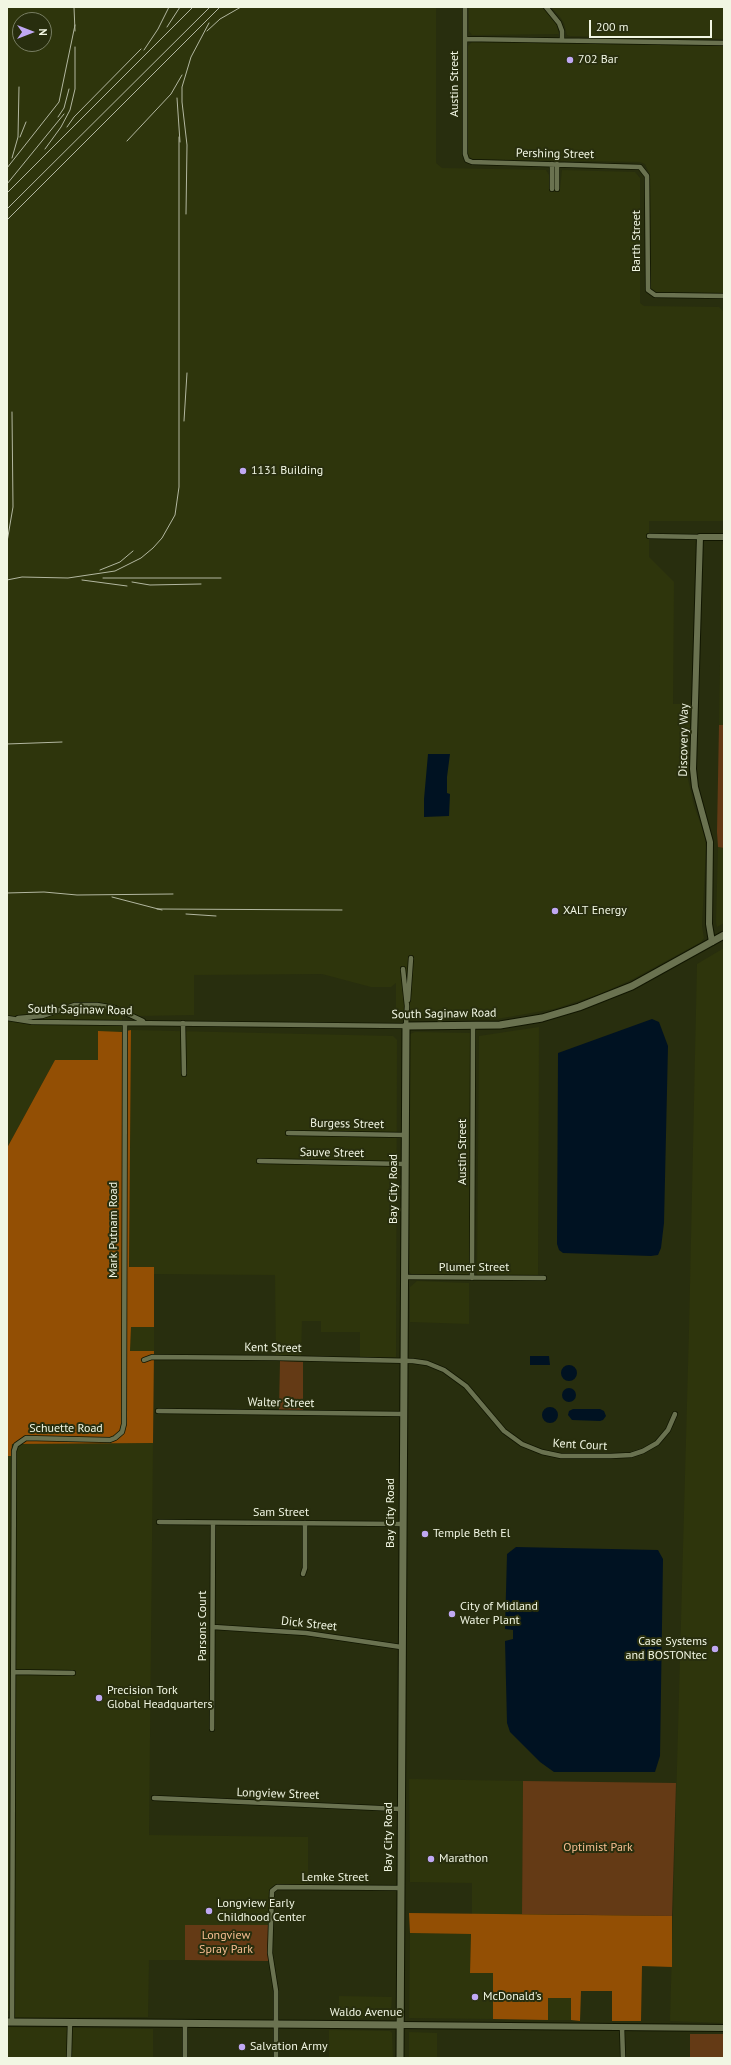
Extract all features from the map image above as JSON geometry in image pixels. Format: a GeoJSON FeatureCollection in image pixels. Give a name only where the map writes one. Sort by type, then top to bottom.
{"type":"FeatureCollection","features":[{"type":"Feature","properties":{"kind":"main road","name":"South Saginaw Road"},"geometry":{"type":"LineString","coordinates":[[406,1026],[473,1026],[520,1022],[579,1007],[632,986],[724,935]]}},
{"type":"Feature","properties":{"kind":"main road","name":"Bay City Road"},"geometry":{"type":"LineString","coordinates":[[400,2058],[400,1809],[406,1026]]}},
{"type":"Feature","properties":{"kind":"main road","name":"Waldo Avenue"},"geometry":{"type":"LineString","coordinates":[[9,2022],[400,2025]]}},
{"type":"Feature","properties":{"kind":"street","name":"Austin Street"},"geometry":{"type":"LineString","coordinates":[[465,7],[465,154],[467,160]]}},
{"type":"Feature","properties":{"kind":"street"},"geometry":{"type":"LineString","coordinates":[[546,7],[559,22],[562,40]]}},
{"type":"Feature","properties":{"kind":"street"},"geometry":{"type":"LineString","coordinates":[[465,39],[724,43]]}},
{"type":"Feature","properties":{"kind":"street","name":"Pershing Street"},"geometry":{"type":"LineString","coordinates":[[467,160],[472,162],[634,165],[642,169]]}},
{"type":"Feature","properties":{"kind":"street"},"geometry":{"type":"LineString","coordinates":[[554,189],[555,164]]}},
{"type":"Feature","properties":{"kind":"street","name":"Barth Street"},"geometry":{"type":"LineString","coordinates":[[642,169],[647,180],[647,286],[653,294],[672,296],[724,296]]}},
{"type":"Feature","properties":{"kind":"street"},"geometry":{"type":"LineString","coordinates":[[649,536],[724,537]]}},
{"type":"Feature","properties":{"kind":"street","name":"Discovery Way"},"geometry":{"type":"LineString","coordinates":[[700,536],[693,769],[696,794],[710,842],[708,924],[712,942]]}},
{"type":"Feature","properties":{"kind":"street"},"geometry":{"type":"LineString","coordinates":[[407,1006],[411,977],[411,958]]}},
{"type":"Feature","properties":{"kind":"street","name":"Bay City Road"},"geometry":{"type":"LineString","coordinates":[[403,969],[407,1006],[406,1026]]}},
{"type":"Feature","properties":{"kind":"street","name":"South Saginaw Road"},"geometry":{"type":"LineString","coordinates":[[7,1018],[42,1016],[75,1006],[97,1005],[115,1008],[145,1022]]}},
{"type":"Feature","properties":{"kind":"street","name":"South Saginaw Road"},"geometry":{"type":"LineString","coordinates":[[14,1018],[32,1022],[145,1022],[406,1026]]}},
{"type":"Feature","properties":{"kind":"street","name":"Mark Putnam Road"},"geometry":{"type":"LineString","coordinates":[[119,1435],[122,1432],[124,1424],[125,1023]]}},
{"type":"Feature","properties":{"kind":"street"},"geometry":{"type":"LineString","coordinates":[[183,1023],[184,1074]]}},
{"type":"Feature","properties":{"kind":"street","name":"Austin Street"},"geometry":{"type":"LineString","coordinates":[[472,1278],[473,1026]]}},
{"type":"Feature","properties":{"kind":"street","name":"Burgess Street"},"geometry":{"type":"LineString","coordinates":[[288,1133],[405,1135]]}},
{"type":"Feature","properties":{"kind":"street","name":"Sauve Street"},"geometry":{"type":"LineString","coordinates":[[259,1161],[405,1164]]}},
{"type":"Feature","properties":{"kind":"street","name":"Plumer Street"},"geometry":{"type":"LineString","coordinates":[[404,1278],[544,1278]]}},
{"type":"Feature","properties":{"kind":"street","name":"Kent Street"},"geometry":{"type":"LineString","coordinates":[[144,1360],[152,1357],[404,1361]]}},
{"type":"Feature","properties":{"kind":"street","name":"Kent Court"},"geometry":{"type":"LineString","coordinates":[[404,1361],[427,1363],[450,1374],[476,1395],[504,1431],[522,1444],[542,1452],[561,1456],[631,1455],[643,1451],[657,1443],[668,1430],[675,1414]]}},
{"type":"Feature","properties":{"kind":"street","name":"Walter Street"},"geometry":{"type":"LineString","coordinates":[[158,1411],[403,1414]]}},
{"type":"Feature","properties":{"kind":"street","name":"Schuette Road"},"geometry":{"type":"LineString","coordinates":[[9,2022],[14,1672],[14,1460],[16,1445],[26,1438],[110,1440],[119,1435]]}},
{"type":"Feature","properties":{"kind":"street","name":"Sam Street"},"geometry":{"type":"LineString","coordinates":[[159,1522],[402,1524]]}},
{"type":"Feature","properties":{"kind":"street","name":"Parsons Court"},"geometry":{"type":"LineString","coordinates":[[212,1728],[213,1523]]}},
{"type":"Feature","properties":{"kind":"street"},"geometry":{"type":"LineString","coordinates":[[303,1574],[305,1568],[305,1523]]}},
{"type":"Feature","properties":{"kind":"street","name":"Dick Street"},"geometry":{"type":"LineString","coordinates":[[213,1627],[306,1632],[402,1647]]}},
{"type":"Feature","properties":{"kind":"street"},"geometry":{"type":"LineString","coordinates":[[14,1672],[72,1673]]}},
{"type":"Feature","properties":{"kind":"street","name":"Longview Street"},"geometry":{"type":"LineString","coordinates":[[154,1798],[400,1809]]}},
{"type":"Feature","properties":{"kind":"street","name":"Lemke Street"},"geometry":{"type":"LineString","coordinates":[[276,2024],[276,1991],[270,1953],[272,1891],[277,1887],[400,1888]]}},
{"type":"Feature","properties":{"kind":"street"},"geometry":{"type":"LineString","coordinates":[[69,2058],[70,2022]]}},
{"type":"Feature","properties":{"kind":"street"},"geometry":{"type":"LineString","coordinates":[[185,2024],[185,2058]]}},
{"type":"Feature","properties":{"kind":"street"},"geometry":{"type":"LineString","coordinates":[[276,2024],[276,2058]]}},
{"type":"Feature","properties":{"kind":"street","name":"Waldo Avenue"},"geometry":{"type":"LineString","coordinates":[[400,2025],[724,2028]]}},
{"type":"Feature","properties":{"kind":"street"},"geometry":{"type":"LineString","coordinates":[[622,2027],[622,2058]]}},
{"type":"Feature","properties":{"kind":"shaded area"},"geometry":{"type":"Polygon","coordinates":[[[7,7],[436,7],[436,163],[442,168],[546,170],[549,175],[549,189],[560,189],[562,170],[635,172],[640,178],[640,303],[644,306],[719,307],[724,312],[722,419],[724,422],[724,521],[649,521],[649,557],[674,582],[673,704],[691,704],[688,779],[694,806],[705,836],[706,847],[702,926],[704,938],[701,942],[633,979],[600,994],[554,1009],[497,1019],[396,1018],[396,983],[391,987],[371,987],[322,974],[194,975],[194,1015],[138,1016],[122,1009],[122,1032],[98,1032],[98,1060],[55,1060],[7,1148],[7,7]]]}},
{"type":"Feature","properties":{"kind":"shaded area"},"geometry":{"type":"Polygon","coordinates":[[[469,7],[542,7],[556,22],[559,34],[472,35],[469,31],[469,7]]]}},
{"type":"Feature","properties":{"kind":"shaded area"},"geometry":{"type":"Polygon","coordinates":[[[551,7],[724,7],[724,39],[570,36],[567,35],[564,23],[551,7]]]}},
{"type":"Feature","properties":{"kind":"shaded area"},"geometry":{"type":"Polygon","coordinates":[[[472,42],[724,46],[724,293],[654,292],[651,290],[650,175],[645,164],[640,162],[472,159],[468,156],[468,46],[472,42]]]}},
{"type":"Feature","properties":{"kind":"shaded area"},"geometry":{"type":"Polygon","coordinates":[[[722,544],[724,545],[724,725],[719,725],[722,544]]]}},
{"type":"Feature","properties":{"kind":"shaded area"},"geometry":{"type":"Polygon","coordinates":[[[718,847],[724,848],[724,923],[717,927],[716,922],[718,847]]]}},
{"type":"Feature","properties":{"kind":"shaded area"},"geometry":{"type":"Polygon","coordinates":[[[724,948],[724,2023],[670,2021],[689,1330],[697,964],[724,948]]]}},
{"type":"Feature","properties":{"kind":"shaded area"},"geometry":{"type":"Polygon","coordinates":[[[539,1027],[538,1276],[477,1275],[479,1036],[539,1027]]]}},
{"type":"Feature","properties":{"kind":"shaded area"},"geometry":{"type":"Polygon","coordinates":[[[131,1030],[393,1036],[397,1040],[396,1357],[360,1357],[360,1332],[321,1332],[321,1321],[302,1321],[301,1356],[276,1356],[275,1275],[154,1274],[154,1267],[129,1267],[131,1030]]]}},
{"type":"Feature","properties":{"kind":"shaded area"},"geometry":{"type":"Polygon","coordinates":[[[131,1030],[129,1267],[154,1267],[154,1327],[131,1327],[130,1351],[154,1351],[153,1443],[12,1444],[11,1456],[7,1456],[7,1148],[55,1060],[98,1060],[98,1031],[122,1032],[131,1030]]]}},
{"type":"Feature","properties":{"kind":"shaded area"},"geometry":{"type":"Polygon","coordinates":[[[415,1032],[470,1033],[470,1273],[466,1276],[412,1275],[408,1270],[410,1034],[415,1032]]]}},
{"type":"Feature","properties":{"kind":"shaded area"},"geometry":{"type":"Polygon","coordinates":[[[417,1281],[469,1283],[469,1324],[410,1322],[410,1287],[417,1281]]]}},
{"type":"Feature","properties":{"kind":"shaded area"},"geometry":{"type":"Polygon","coordinates":[[[131,1326],[154,1327],[154,1351],[130,1351],[131,1326]]]}},
{"type":"Feature","properties":{"kind":"shaded area"},"geometry":{"type":"Polygon","coordinates":[[[153,1443],[149,1835],[308,1837],[308,1885],[278,1884],[272,1887],[269,1892],[268,1925],[185,1925],[185,1960],[149,1960],[148,2017],[15,2018],[15,2011],[7,2011],[7,1456],[11,1456],[12,1444],[153,1443]]]}},
{"type":"Feature","properties":{"kind":"shaded area"},"geometry":{"type":"Polygon","coordinates":[[[409,1779],[523,1781],[522,1914],[472,1914],[472,1883],[410,1882],[409,1779]]]}},
{"type":"Feature","properties":{"kind":"shaded area"},"geometry":{"type":"Polygon","coordinates":[[[409,1913],[672,1916],[672,1967],[642,1966],[641,2021],[612,2021],[612,1991],[581,1991],[580,2021],[571,2020],[571,1998],[548,1998],[548,2020],[493,2019],[493,1973],[470,1973],[471,1934],[410,1933],[409,1913]]]}},
{"type":"Feature","properties":{"kind":"shaded area"},"geometry":{"type":"Polygon","coordinates":[[[410,1933],[471,1934],[470,1972],[493,1972],[493,2019],[409,2018],[410,1933]]]}},
{"type":"Feature","properties":{"kind":"shaded area"},"geometry":{"type":"Polygon","coordinates":[[[339,1996],[392,1997],[391,2012],[388,2018],[339,2018],[339,1996]]]}},
{"type":"Feature","properties":{"kind":"shaded area"},"geometry":{"type":"Polygon","coordinates":[[[548,1998],[571,1998],[571,2020],[548,2020],[548,1998]]]}},
{"type":"Feature","properties":{"kind":"shaded area"},"geometry":{"type":"Polygon","coordinates":[[[7,2027],[153,2029],[153,2058],[7,2058],[7,2027]]]}},
{"type":"Feature","properties":{"kind":"shaded area"},"geometry":{"type":"Polygon","coordinates":[[[329,2030],[390,2031],[392,2033],[393,2058],[329,2058],[329,2030]]]}},
{"type":"Feature","properties":{"kind":"shaded area"},"geometry":{"type":"Polygon","coordinates":[[[409,2032],[437,2033],[437,2058],[409,2058],[409,2032]]]}},
{"type":"Feature","properties":{"kind":"green space"},"geometry":{"type":"Polygon","coordinates":[[[719,725],[724,725],[724,848],[718,847],[717,832],[719,725]]]}},
{"type":"Feature","properties":{"kind":"green space"},"geometry":{"type":"Polygon","coordinates":[[[280,1361],[303,1362],[303,1410],[279,1410],[280,1361]]]}},
{"type":"Feature","properties":{"kind":"green space","name":"Optimist Park"},"geometry":{"type":"Polygon","coordinates":[[[523,1781],[676,1783],[672,1916],[522,1914],[523,1781]]]}},
{"type":"Feature","properties":{"kind":"green space","name":"Longview Spray Park"},"geometry":{"type":"Polygon","coordinates":[[[185,1925],[268,1925],[268,1961],[185,1960],[185,1925]]]}},
{"type":"Feature","properties":{"kind":"green space"},"geometry":{"type":"Polygon","coordinates":[[[690,2034],[724,2034],[724,2058],[690,2058],[690,2034]]]}},
{"type":"Feature","properties":{"kind":"water"},"geometry":{"type":"Polygon","coordinates":[[[428,754],[450,754],[447,777],[447,793],[450,794],[449,816],[424,817],[428,754]]]}},
{"type":"Feature","properties":{"kind":"water"},"geometry":{"type":"Polygon","coordinates":[[[652,1019],[659,1022],[668,1046],[664,1223],[661,1248],[658,1255],[651,1256],[563,1253],[559,1250],[557,1244],[558,1053],[652,1019]]]}},
{"type":"Feature","properties":{"kind":"water"},"geometry":{"type":"Polygon","coordinates":[[[530,1356],[549,1356],[550,1365],[530,1365],[530,1356]]]}},
{"type":"Feature","properties":{"kind":"water"},"geometry":{"type":"Polygon","coordinates":[[[569,1365],[576,1370],[577,1373],[572,1380],[569,1381],[562,1376],[561,1373],[566,1366],[569,1365]]]}},
{"type":"Feature","properties":{"kind":"water"},"geometry":{"type":"Polygon","coordinates":[[[566,1388],[572,1388],[576,1392],[576,1398],[572,1402],[566,1402],[562,1398],[562,1392],[566,1388]]]}},
{"type":"Feature","properties":{"kind":"water"},"geometry":{"type":"Polygon","coordinates":[[[550,1407],[557,1412],[558,1415],[553,1422],[550,1423],[543,1418],[542,1415],[547,1408],[550,1407]]]}},
{"type":"Feature","properties":{"kind":"water"},"geometry":{"type":"Polygon","coordinates":[[[573,1409],[600,1409],[604,1411],[606,1416],[600,1421],[572,1420],[568,1415],[569,1411],[573,1409]]]}},
{"type":"Feature","properties":{"kind":"water"},"geometry":{"type":"Polygon","coordinates":[[[516,1547],[658,1550],[663,1559],[660,1756],[655,1772],[554,1772],[540,1762],[510,1732],[507,1723],[505,1641],[513,1639],[513,1630],[505,1629],[507,1554],[516,1547]]]}},
{"type":"Feature","properties":{"kind":"railway"},"geometry":{"type":"LineString","coordinates":[[74,7],[75,31]]}},
{"type":"Feature","properties":{"kind":"railway"},"geometry":{"type":"LineString","coordinates":[[144,50],[158,29],[169,7]]}},
{"type":"Feature","properties":{"kind":"railway"},"geometry":{"type":"LineString","coordinates":[[167,27],[180,7]]}},
{"type":"Feature","properties":{"kind":"railway"},"geometry":{"type":"LineString","coordinates":[[7,193],[193,7]]}},
{"type":"Feature","properties":{"kind":"railway"},"geometry":{"type":"LineString","coordinates":[[7,209],[210,7]]}},
{"type":"Feature","properties":{"kind":"railway"},"geometry":{"type":"LineString","coordinates":[[7,220],[220,7]]}},
{"type":"Feature","properties":{"kind":"railway"},"geometry":{"type":"LineString","coordinates":[[207,31],[220,19],[241,7]]}},
{"type":"Feature","properties":{"kind":"railway"},"geometry":{"type":"LineString","coordinates":[[186,214],[187,145],[182,102],[182,87],[191,57],[209,23]]}},
{"type":"Feature","properties":{"kind":"railway"},"geometry":{"type":"LineString","coordinates":[[7,168],[59,102],[75,25]]}},
{"type":"Feature","properties":{"kind":"railway"},"geometry":{"type":"LineString","coordinates":[[45,149],[61,127],[70,110],[75,89],[75,47]]}},
{"type":"Feature","properties":{"kind":"railway"},"geometry":{"type":"LineString","coordinates":[[67,127],[74,117],[141,49]]}},
{"type":"Feature","properties":{"kind":"railway"},"geometry":{"type":"LineString","coordinates":[[127,141],[171,94],[182,75]]}},
{"type":"Feature","properties":{"kind":"railway"},"geometry":{"type":"LineString","coordinates":[[12,158],[18,137],[19,87]]}},
{"type":"Feature","properties":{"kind":"railway"},"geometry":{"type":"LineString","coordinates":[[58,117],[64,108],[69,89]]}},
{"type":"Feature","properties":{"kind":"railway"},"geometry":{"type":"LineString","coordinates":[[177,98],[180,142]]}},
{"type":"Feature","properties":{"kind":"railway"},"geometry":{"type":"LineString","coordinates":[[7,184],[64,114]]}},
{"type":"Feature","properties":{"kind":"railway"},"geometry":{"type":"LineString","coordinates":[[20,137],[26,122]]}},
{"type":"Feature","properties":{"kind":"railway"},"geometry":{"type":"LineString","coordinates":[[7,580],[22,577],[68,578],[115,571],[141,558],[153,548],[162,538],[175,515],[179,487],[179,137]]}},
{"type":"Feature","properties":{"kind":"railway"},"geometry":{"type":"LineString","coordinates":[[184,421],[187,373]]}},
{"type":"Feature","properties":{"kind":"railway"},"geometry":{"type":"LineString","coordinates":[[7,542],[13,507],[12,412]]}},
{"type":"Feature","properties":{"kind":"railway"},"geometry":{"type":"LineString","coordinates":[[100,570],[120,562],[133,551]]}},
{"type":"Feature","properties":{"kind":"railway"},"geometry":{"type":"LineString","coordinates":[[103,578],[221,578]]}},
{"type":"Feature","properties":{"kind":"railway"},"geometry":{"type":"LineString","coordinates":[[82,580],[127,586]]}},
{"type":"Feature","properties":{"kind":"railway"},"geometry":{"type":"LineString","coordinates":[[132,582],[150,585],[201,584]]}},
{"type":"Feature","properties":{"kind":"railway"},"geometry":{"type":"LineString","coordinates":[[7,744],[62,742]]}},
{"type":"Feature","properties":{"kind":"railway"},"geometry":{"type":"LineString","coordinates":[[7,893],[44,892],[77,895],[173,894]]}},
{"type":"Feature","properties":{"kind":"railway"},"geometry":{"type":"LineString","coordinates":[[112,897],[162,910]]}},
{"type":"Feature","properties":{"kind":"railway"},"geometry":{"type":"LineString","coordinates":[[157,909],[342,910]]}},
{"type":"Feature","properties":{"kind":"railway"},"geometry":{"type":"LineString","coordinates":[[186,914],[216,916]]}},
{"type":"Feature","properties":{"kind":"place","name":"702 Bar"},"geometry":{"type":"Point","coordinates":[570,60]}},
{"type":"Feature","properties":{"kind":"place","name":"1131 Building"},"geometry":{"type":"Point","coordinates":[243,471]}},
{"type":"Feature","properties":{"kind":"place","name":"XALT Energy"},"geometry":{"type":"Point","coordinates":[555,911]}},
{"type":"Feature","properties":{"kind":"place","name":"Temple Beth El"},"geometry":{"type":"Point","coordinates":[425,1534]}},
{"type":"Feature","properties":{"kind":"place","name":"City of Midland Water Plant"},"geometry":{"type":"Point","coordinates":[452,1614]}},
{"type":"Feature","properties":{"kind":"place","name":"Case Systems and BOSTONtec"},"geometry":{"type":"Point","coordinates":[715,1649]}},
{"type":"Feature","properties":{"kind":"place","name":"Precision Tork Global Headquarters"},"geometry":{"type":"Point","coordinates":[99,1698]}},
{"type":"Feature","properties":{"kind":"place","name":"Marathon"},"geometry":{"type":"Point","coordinates":[431,1859]}},
{"type":"Feature","properties":{"kind":"place","name":"Longview Early Childhood Center"},"geometry":{"type":"Point","coordinates":[209,1911]}},
{"type":"Feature","properties":{"kind":"place","name":"McDonald's"},"geometry":{"type":"Point","coordinates":[475,1997]}},
{"type":"Feature","properties":{"kind":"place","name":"Salvation Army"},"geometry":{"type":"Point","coordinates":[242,2047]}}]}
